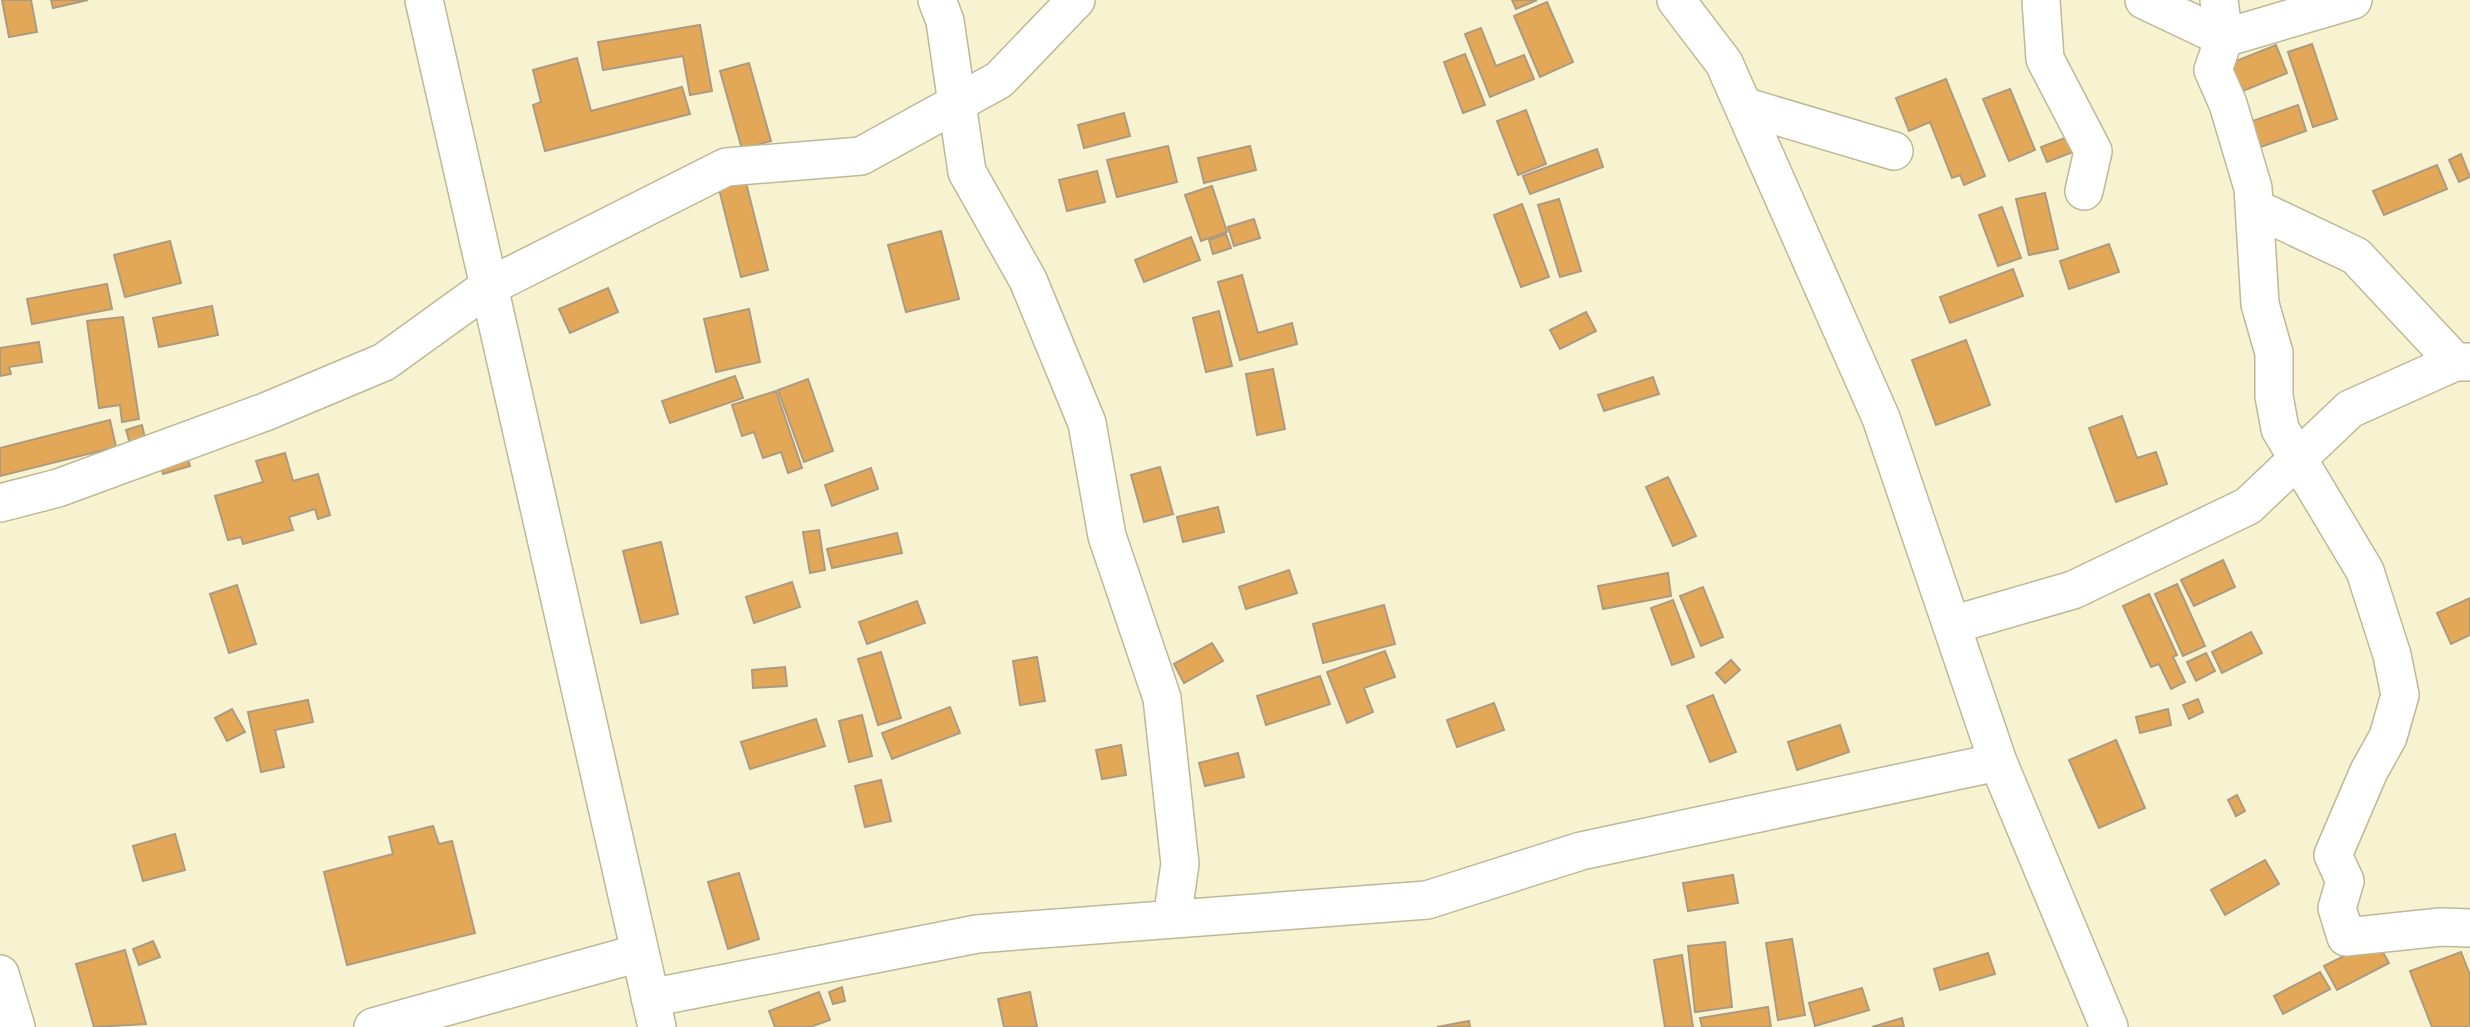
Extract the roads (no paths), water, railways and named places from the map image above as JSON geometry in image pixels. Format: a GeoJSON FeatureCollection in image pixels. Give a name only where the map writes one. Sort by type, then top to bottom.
{"type":"FeatureCollection","features":[{"type":"Feature","properties":{"kind":"street"},"geometry":{"type":"LineString","coordinates":[[424,0],[653,1012],[977,934],[1427,900],[1581,850],[1998,762]]}},
{"type":"Feature","properties":{"kind":"street"},"geometry":{"type":"LineString","coordinates":[[937,0],[945,21],[967,172],[1028,281],[1087,423],[1108,536],[1162,698],[1180,864],[1172,919]]}},
{"type":"Feature","properties":{"kind":"street"},"geometry":{"type":"LineString","coordinates":[[0,503],[58,488],[265,412],[384,362],[488,287],[726,167],[861,156],[999,80],[1076,0]]}},
{"type":"Feature","properties":{"kind":"street"},"geometry":{"type":"LineString","coordinates":[[1676,0],[1724,63],[1881,418],[1998,762],[2109,1027]]}},
{"type":"Feature","properties":{"kind":"street"},"geometry":{"type":"LineString","coordinates":[[2041,0],[2045,59],[2093,151],[2084,191]]}},
{"type":"Feature","properties":{"kind":"street"},"geometry":{"type":"LineString","coordinates":[[2144,0],[2224,38],[2353,0]]}},
{"type":"Feature","properties":{"kind":"street"},"geometry":{"type":"LineString","coordinates":[[2219,0],[2224,38],[2213,70],[2239,140],[2253,188],[2260,304],[2274,353],[2274,396],[2280,429],[2301,458],[2365,571],[2392,655],[2400,695],[2388,737],[2369,771],[2333,855],[2345,881],[2337,908],[2346,937],[2441,927],[2470,928]]}},
{"type":"Feature","properties":{"kind":"street"},"geometry":{"type":"LineString","coordinates":[[1743,107],[1894,151]]}},
{"type":"Feature","properties":{"kind":"street"},"geometry":{"type":"LineString","coordinates":[[1952,625],[2086,584],[2248,506],[2350,409],[2463,362],[2356,256],[2255,208]]}},
{"type":"Feature","properties":{"kind":"street"},"geometry":{"type":"LineString","coordinates":[[373,1027],[639,953]]}},
{"type":"Feature","properties":{"kind":"street"},"geometry":{"type":"LineString","coordinates":[[0,974],[16,1027]]}}]}
